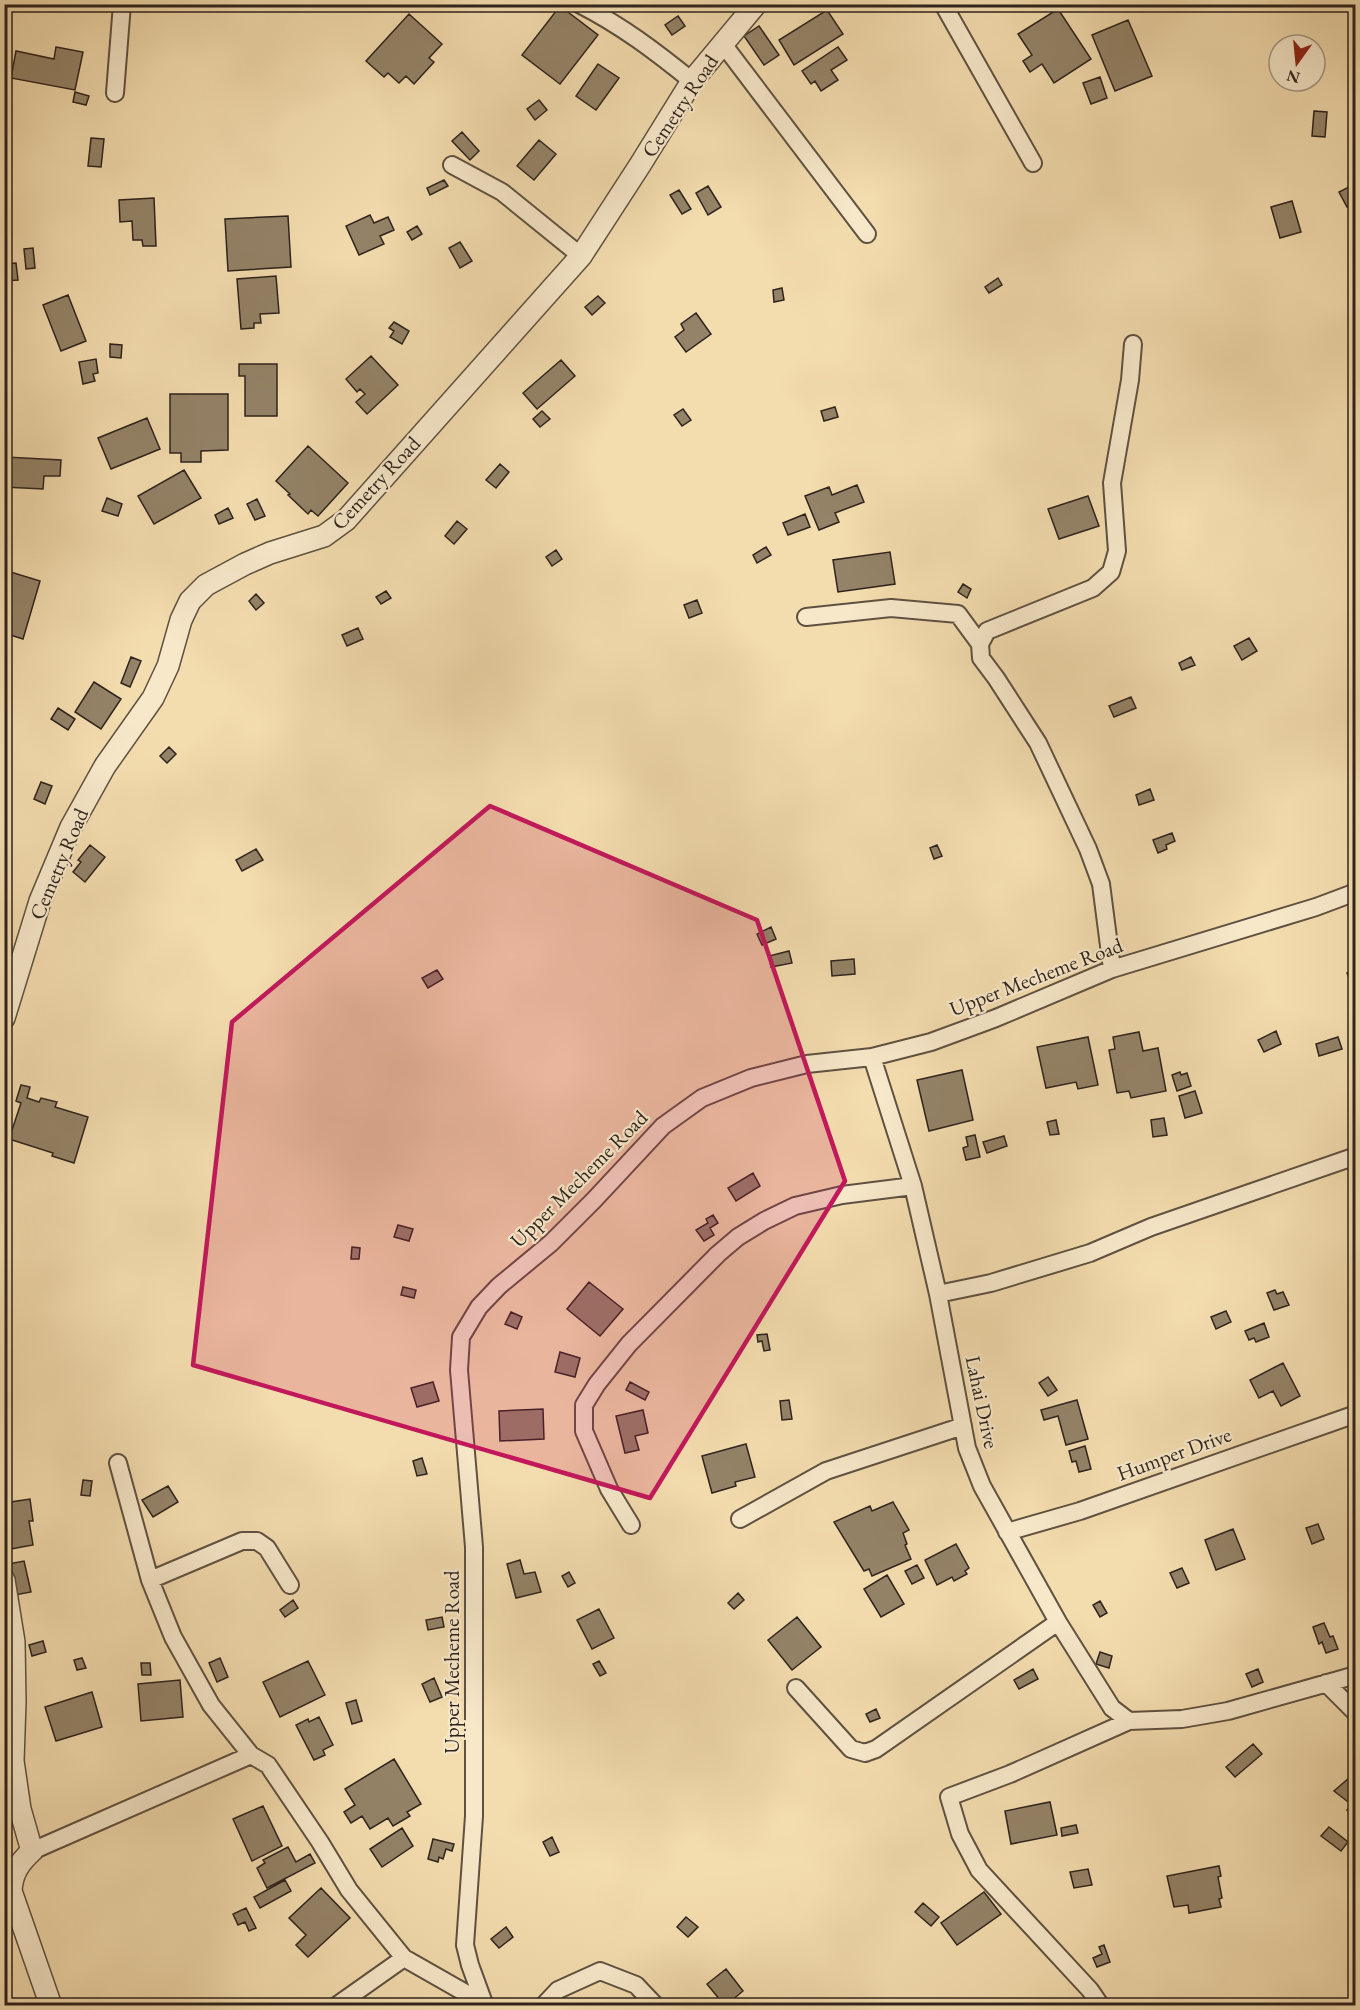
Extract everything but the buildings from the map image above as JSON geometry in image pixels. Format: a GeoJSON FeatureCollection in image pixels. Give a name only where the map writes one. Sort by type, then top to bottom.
{"type":"FeatureCollection","features":[{"type":"Feature","properties":{"kind":"street"},"geometry":{"type":"LineString","coordinates":[[115,93],[122,4]]}},
{"type":"Feature","properties":{"kind":"street"},"geometry":{"type":"LineString","coordinates":[[579,4],[603,16],[640,40],[692,81]]}},
{"type":"Feature","properties":{"kind":"street","name":"Cemetry Road"},"geometry":{"type":"LineString","coordinates":[[4,1018],[39,901],[71,828],[105,766],[153,698],[168,666],[181,620],[190,601],[206,585],[244,564],[324,536],[346,520],[581,256],[692,81],[756,4]]}},
{"type":"Feature","properties":{"kind":"street"},"geometry":{"type":"LineString","coordinates":[[943,4],[1033,163]]}},
{"type":"Feature","properties":{"kind":"street"},"geometry":{"type":"LineString","coordinates":[[723,44],[867,234]]}},
{"type":"Feature","properties":{"kind":"street"},"geometry":{"type":"LineString","coordinates":[[452,165],[502,192],[581,256]]}},
{"type":"Feature","properties":{"kind":"street"},"geometry":{"type":"LineString","coordinates":[[1112,969],[1101,884],[1088,849],[1038,743],[981,658],[980,644],[987,630],[1093,588],[1112,572],[1117,551],[1112,483],[1130,380],[1133,344]]}},
{"type":"Feature","properties":{"kind":"street"},"geometry":{"type":"LineString","coordinates":[[806,617],[891,608],[958,614],[980,644]]}},
{"type":"Feature","properties":{"kind":"street","name":"Upper Mecheme Road"},"geometry":{"type":"LineString","coordinates":[[484,2004],[465,1945],[474,1816],[474,1593],[471,1495],[459,1370],[461,1338],[479,1306],[499,1286],[551,1243],[663,1126],[702,1098],[751,1078],[796,1067],[872,1057],[932,1042],[996,1018],[1112,969],[1356,892]]}},
{"type":"Feature","properties":{"kind":"street","name":"Lahai Drive"},"geometry":{"type":"LineString","coordinates":[[872,1057],[913,1186],[938,1294],[967,1448],[982,1485],[1058,1622],[1112,1708],[1129,1721]]}},
{"type":"Feature","properties":{"kind":"street"},"geometry":{"type":"LineString","coordinates":[[938,1294],[991,1283],[1090,1253],[1151,1227],[1356,1156]]}},
{"type":"Feature","properties":{"kind":"street"},"geometry":{"type":"LineString","coordinates":[[631,1525],[609,1489],[584,1431],[584,1405],[597,1384],[629,1344],[718,1254],[738,1237],[764,1221],[795,1206],[842,1195],[913,1186]]}},
{"type":"Feature","properties":{"kind":"street","name":"Humper Drive"},"geometry":{"type":"LineString","coordinates":[[1007,1532],[1080,1511],[1356,1414]]}},
{"type":"Feature","properties":{"kind":"street"},"geometry":{"type":"LineString","coordinates":[[740,1519],[826,1471],[963,1426]]}},
{"type":"Feature","properties":{"kind":"street"},"geometry":{"type":"LineString","coordinates":[[118,1462],[150,1580],[173,1637],[211,1705],[251,1755],[268,1765],[349,1890],[391,1939],[404,1958],[484,2004]]}},
{"type":"Feature","properties":{"kind":"street"},"geometry":{"type":"LineString","coordinates":[[150,1580],[242,1541],[257,1541],[267,1548],[290,1584]]}},
{"type":"Feature","properties":{"kind":"street"},"geometry":{"type":"LineString","coordinates":[[4,1580],[14,1642],[15,1702],[9,1761],[32,1851]]}},
{"type":"Feature","properties":{"kind":"street"},"geometry":{"type":"LineString","coordinates":[[796,1688],[851,1749],[866,1753],[876,1749],[1058,1622]]}},
{"type":"Feature","properties":{"kind":"street"},"geometry":{"type":"LineString","coordinates":[[1101,2006],[1090,1990],[979,1870],[960,1834],[949,1797],[1010,1774],[1129,1721],[1182,1719],[1228,1711],[1356,1675]]}},
{"type":"Feature","properties":{"kind":"street"},"geometry":{"type":"LineString","coordinates":[[1326,1683],[1356,1713]]}},
{"type":"Feature","properties":{"kind":"street"},"geometry":{"type":"LineString","coordinates":[[51,2006],[8,1891],[18,1864],[32,1851],[251,1755]]}},
{"type":"Feature","properties":{"kind":"street"},"geometry":{"type":"LineString","coordinates":[[336,2006],[404,1958]]}},
{"type":"Feature","properties":{"kind":"street"},"geometry":{"type":"LineString","coordinates":[[543,2006],[558,1990],[600,1971],[636,1985],[656,2006]]}},
{"type":"Feature","properties":{"kind":"highlighted area"},"geometry":{"type":"Polygon","coordinates":[[[490,806],[757,920],[845,1181],[650,1498],[193,1365],[232,1022],[490,806]]]}}]}
